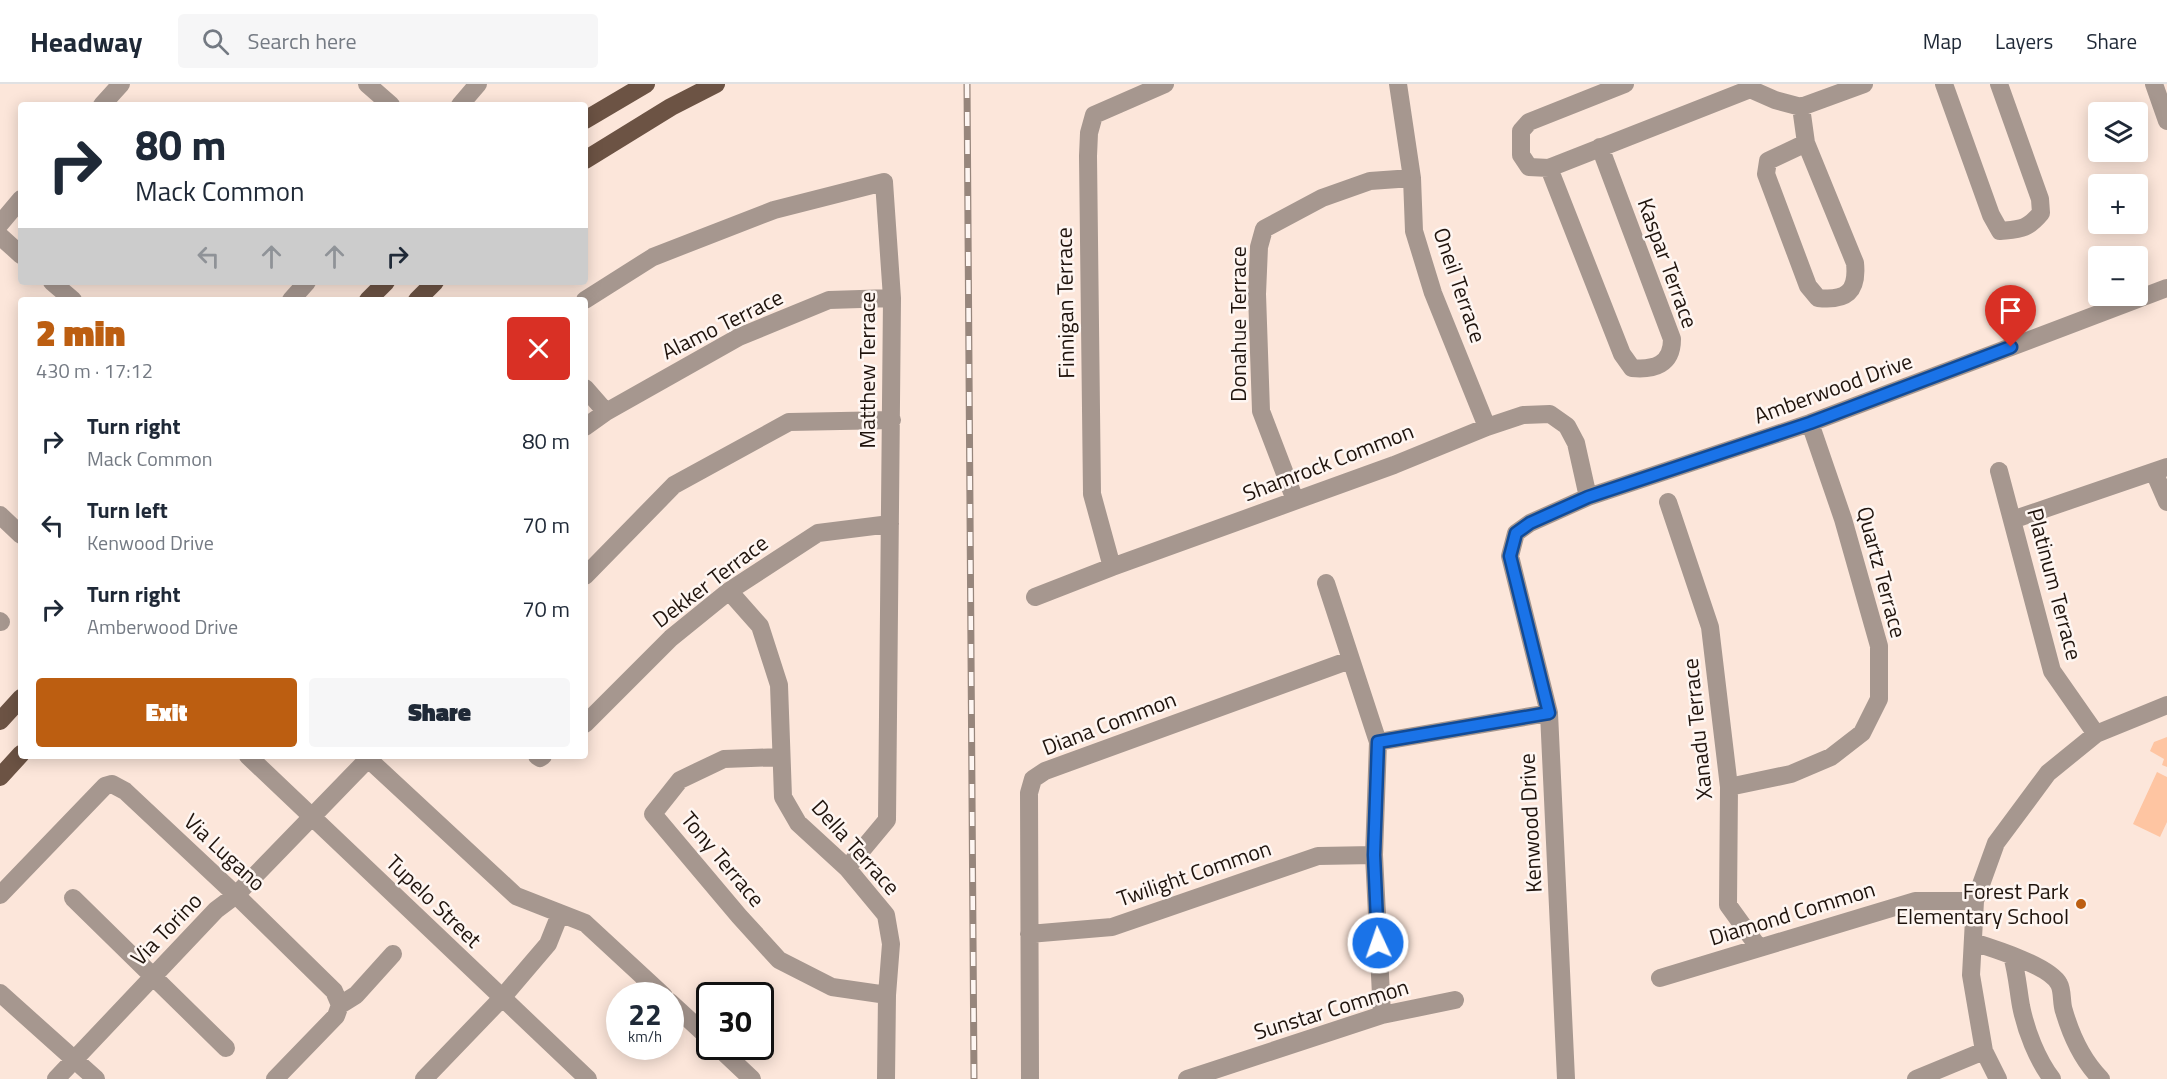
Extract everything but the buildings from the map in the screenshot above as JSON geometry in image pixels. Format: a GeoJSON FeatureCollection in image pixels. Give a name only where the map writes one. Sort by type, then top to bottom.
{"type":"FeatureCollection","features":[{"type":"Feature","properties":{"kind":"main road"},"geometry":{"type":"LineString","coordinates":[[588,118],[646,84]]}},
{"type":"Feature","properties":{"kind":"main road"},"geometry":{"type":"LineString","coordinates":[[588,158],[671,107],[716,84]]}},
{"type":"Feature","properties":{"kind":"main road"},"geometry":{"type":"LineString","coordinates":[[371,297],[383,285]]}},
{"type":"Feature","properties":{"kind":"main road"},"geometry":{"type":"LineString","coordinates":[[420,297],[432,285]]}},
{"type":"Feature","properties":{"kind":"main road"},"geometry":{"type":"LineString","coordinates":[[0,721],[18,702]]}},
{"type":"Feature","properties":{"kind":"main road"},"geometry":{"type":"LineString","coordinates":[[0,777],[18,757]]}},
{"type":"Feature","properties":{"kind":"street"},"geometry":{"type":"LineString","coordinates":[[367,84],[388,102]]}},
{"type":"Feature","properties":{"kind":"street"},"geometry":{"type":"LineString","coordinates":[[463,102],[478,84]]}},
{"type":"Feature","properties":{"kind":"street","name":"Finnigan Terrace"},"geometry":{"type":"LineString","coordinates":[[1112,567],[1092,494],[1089,133],[1094,115],[1165,84]]}},
{"type":"Feature","properties":{"kind":"street","name":"Oneil Terrace"},"geometry":{"type":"LineString","coordinates":[[1398,84],[1412,178],[1414,231],[1433,293],[1487,427]]}},
{"type":"Feature","properties":{"kind":"street"},"geometry":{"type":"LineString","coordinates":[[1625,84],[1529,122],[1521,130],[1521,155],[1529,167],[1549,168],[1750,86],[1775,100],[1801,107],[1864,84]]}},
{"type":"Feature","properties":{"kind":"street"},"geometry":{"type":"LineString","coordinates":[[1944,84],[1991,215],[2000,231],[2031,225],[2041,213],[2040,199],[1999,84]]}},
{"type":"Feature","properties":{"kind":"street"},"geometry":{"type":"LineString","coordinates":[[2154,84],[2167,121]]}},
{"type":"Feature","properties":{"kind":"street"},"geometry":{"type":"LineString","coordinates":[[1801,107],[1806,143],[1855,263],[1856,280],[1850,292],[1833,300],[1818,298],[1808,286],[1766,174],[1768,161],[1806,143]]}},
{"type":"Feature","properties":{"kind":"street","name":"Kaspar Terrace"},"geometry":{"type":"LineString","coordinates":[[1549,168],[1622,354],[1632,368],[1647,369],[1664,363],[1672,351],[1672,339],[1600,147]]}},
{"type":"Feature","properties":{"kind":"street","name":"Donahue Terrace"},"geometry":{"type":"LineString","coordinates":[[1295,500],[1261,411],[1257,294],[1259,247],[1264,229],[1322,198],[1370,181],[1412,178]]}},
{"type":"Feature","properties":{"kind":"street","name":"Matthew Terrace"},"geometry":{"type":"LineString","coordinates":[[588,298],[653,257],[774,210],[884,182],[892,298],[887,820],[847,868]]}},
{"type":"Feature","properties":{"kind":"street"},"geometry":{"type":"LineString","coordinates":[[0,224],[18,203]]}},
{"type":"Feature","properties":{"kind":"street"},"geometry":{"type":"LineString","coordinates":[[0,236],[18,252]]}},
{"type":"Feature","properties":{"kind":"street"},"geometry":{"type":"LineString","coordinates":[[56,285],[70,297]]}},
{"type":"Feature","properties":{"kind":"street"},"geometry":{"type":"LineString","coordinates":[[294,297],[304,285]]}},
{"type":"Feature","properties":{"kind":"street","name":"Amberwood Drive"},"geometry":{"type":"LineString","coordinates":[[1516,533],[1530,523],[1588,497],[1810,423],[2167,288]]}},
{"type":"Feature","properties":{"kind":"street","name":"Alamo Terrace"},"geometry":{"type":"LineString","coordinates":[[588,425],[606,412],[739,337],[829,300],[892,298]]}},
{"type":"Feature","properties":{"kind":"street"},"geometry":{"type":"LineString","coordinates":[[588,391],[606,412]]}},
{"type":"Feature","properties":{"kind":"street","name":"Shamrock Common"},"geometry":{"type":"LineString","coordinates":[[1035,597],[1523,415],[1550,414],[1567,426],[1576,443],[1588,497]]}},
{"type":"Feature","properties":{"kind":"street"},"geometry":{"type":"LineString","coordinates":[[588,573],[674,485],[789,422],[892,420]]}},
{"type":"Feature","properties":{"kind":"street","name":"Quartz Terrace"},"geometry":{"type":"LineString","coordinates":[[1730,787],[1791,774],[1831,757],[1862,733],[1879,699],[1879,645],[1844,519],[1810,423]]}},
{"type":"Feature","properties":{"kind":"street"},"geometry":{"type":"LineString","coordinates":[[2012,520],[2161,470],[2167,502]]}},
{"type":"Feature","properties":{"kind":"street","name":"Platinum Terrace"},"geometry":{"type":"LineString","coordinates":[[1999,471],[2052,671],[2096,734]]}},
{"type":"Feature","properties":{"kind":"street","name":"Xanadu Terrace"},"geometry":{"type":"LineString","coordinates":[[1668,502],[1710,627],[1730,787],[1728,905],[1760,948]]}},
{"type":"Feature","properties":{"kind":"street"},"geometry":{"type":"LineString","coordinates":[[0,515],[18,532]]}},
{"type":"Feature","properties":{"kind":"street","name":"Dekker Terrace"},"geometry":{"type":"LineString","coordinates":[[588,721],[671,638],[729,591],[818,533],[890,524]]}},
{"type":"Feature","properties":{"kind":"street","name":"Kenwood Drive"},"geometry":{"type":"LineString","coordinates":[[1516,533],[1510,556],[1549,713],[1566,1079]]}},
{"type":"Feature","properties":{"kind":"street"},"geometry":{"type":"LineString","coordinates":[[1326,583],[1378,742],[1374,855],[1382,1015]]}},
{"type":"Feature","properties":{"kind":"street","name":"Della Terrace"},"geometry":{"type":"LineString","coordinates":[[729,591],[760,626],[779,685],[783,797],[798,823],[847,868],[886,915],[891,944],[887,995],[886,1079]]}},
{"type":"Feature","properties":{"kind":"street","name":"Diana Common"},"geometry":{"type":"LineString","coordinates":[[1030,1079],[1029,793],[1033,779],[1045,771],[1350,660]]}},
{"type":"Feature","properties":{"kind":"street"},"geometry":{"type":"LineString","coordinates":[[1998,1079],[1984,1051],[1971,975],[1975,901],[1996,843],[2048,773],[2096,734],[2167,705]]}},
{"type":"Feature","properties":{"kind":"street"},"geometry":{"type":"LineString","coordinates":[[1378,742],[1549,713]]}},
{"type":"Feature","properties":{"kind":"street","name":"Tony Terrace"},"geometry":{"type":"LineString","coordinates":[[781,757],[724,759],[680,780],[653,814],[739,916],[780,960],[832,987],[887,995]]}},
{"type":"Feature","properties":{"kind":"street","name":"Tupelo Street"},"geometry":{"type":"LineString","coordinates":[[251,759],[501,999],[588,1079]]}},
{"type":"Feature","properties":{"kind":"street","name":"Via Torino"},"geometry":{"type":"LineString","coordinates":[[56,1079],[216,910],[236,895],[366,759]]}},
{"type":"Feature","properties":{"kind":"street"},"geometry":{"type":"LineString","coordinates":[[368,759],[516,896],[585,923],[649,982]]}},
{"type":"Feature","properties":{"kind":"street","name":"Via Lugano"},"geometry":{"type":"LineString","coordinates":[[0,895],[108,784],[117,786],[236,895],[334,991],[340,1005]]}},
{"type":"Feature","properties":{"kind":"street","name":"Twilight Common"},"geometry":{"type":"LineString","coordinates":[[1029,934],[1112,927],[1318,856],[1374,855]]}},
{"type":"Feature","properties":{"kind":"street"},"geometry":{"type":"LineString","coordinates":[[73,898],[226,1048]]}},
{"type":"Feature","properties":{"kind":"street","name":"Diamond Common"},"geometry":{"type":"LineString","coordinates":[[1660,978],[1915,901],[1975,901]]}},
{"type":"Feature","properties":{"kind":"street"},"geometry":{"type":"LineString","coordinates":[[424,1079],[501,999],[548,944],[560,914]]}},
{"type":"Feature","properties":{"kind":"street"},"geometry":{"type":"LineString","coordinates":[[1973,942],[2001,950],[2051,974],[2059,984],[2063,1010],[2074,1039],[2090,1068],[2101,1079]]}},
{"type":"Feature","properties":{"kind":"street"},"geometry":{"type":"LineString","coordinates":[[275,1079],[336,1016],[340,1005],[356,995],[393,954]]}},
{"type":"Feature","properties":{"kind":"street"},"geometry":{"type":"LineString","coordinates":[[2012,956],[2024,1017],[2033,1044],[2052,1079]]}},
{"type":"Feature","properties":{"kind":"street"},"geometry":{"type":"LineString","coordinates":[[0,993],[96,1079]]}},
{"type":"Feature","properties":{"kind":"street","name":"Sunstar Common"},"geometry":{"type":"LineString","coordinates":[[1187,1079],[1382,1015],[1455,1000]]}},
{"type":"Feature","properties":{"kind":"street"},"geometry":{"type":"LineString","coordinates":[[684,1015],[696,1026]]}},
{"type":"Feature","properties":{"kind":"street"},"geometry":{"type":"LineString","coordinates":[[1916,1079],[1984,1051]]}},
{"type":"Feature","properties":{"kind":"street"},"geometry":{"type":"LineString","coordinates":[[732,1060],[752,1079]]}},
{"type":"Feature","properties":{"kind":"shaded area"},"geometry":{"type":"Polygon","coordinates":[[[2167,737],[2167,767],[2162,765],[2164,759],[2150,751],[2154,742],[2167,737]]]}},
{"type":"Feature","properties":{"kind":"shaded area"},"geometry":{"type":"Polygon","coordinates":[[[2157,772],[2167,777],[2167,822],[2160,837],[2133,824],[2157,772]]]}},
{"type":"Feature","properties":{"kind":"railway"},"geometry":{"type":"LineString","coordinates":[[967,84],[974,1079]]}},
{"type":"Feature","properties":{"kind":"place","name":"Forest Park Elementary School"},"geometry":{"type":"Point","coordinates":[2081,904]}},
{"type":"Feature","properties":{"kind":"route"},"geometry":{"type":"LineString","coordinates":[[1378,943],[1374,855],[1378,742],[1549,713],[1510,556],[1516,533],[1530,523],[1588,497],[1664,474],[1810,423],[2011,347]]}}]}
